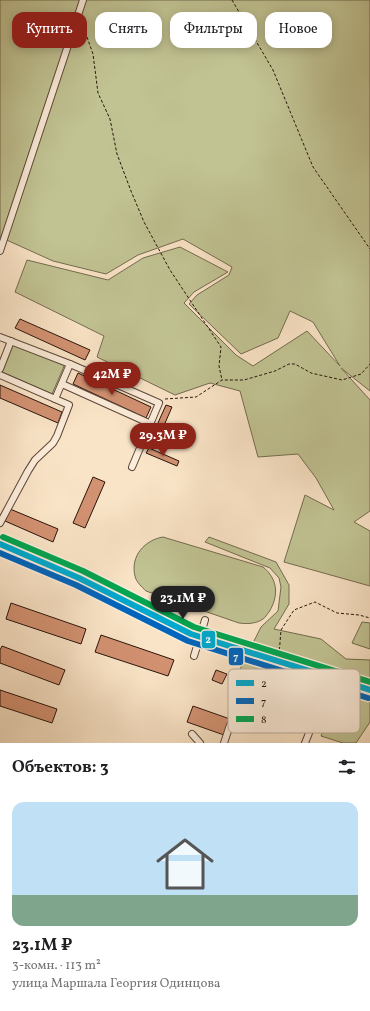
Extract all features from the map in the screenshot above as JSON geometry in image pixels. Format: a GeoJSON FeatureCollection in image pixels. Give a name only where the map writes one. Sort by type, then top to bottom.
{"type":"FeatureCollection","features":[{"type":"Feature","properties":{"kind":"street"},"geometry":{"type":"LineString","coordinates":[[79,12],[83,0]]}},
{"type":"Feature","properties":{"kind":"street"},"geometry":{"type":"LineString","coordinates":[[0,251],[67,48]]}},
{"type":"Feature","properties":{"kind":"street"},"geometry":{"type":"LineString","coordinates":[[0,337],[70,364],[160,403],[132,467]]}},
{"type":"Feature","properties":{"kind":"street"},"geometry":{"type":"LineString","coordinates":[[0,369],[11,341]]}},
{"type":"Feature","properties":{"kind":"street"},"geometry":{"type":"LineString","coordinates":[[55,399],[70,364]]}},
{"type":"Feature","properties":{"kind":"street"},"geometry":{"type":"LineString","coordinates":[[0,375],[69,405],[62,426],[53,443],[35,460],[28,470],[0,523]]}},
{"type":"Feature","properties":{"kind":"street"},"geometry":{"type":"LineString","coordinates":[[62,384],[151,424]]}},
{"type":"Feature","properties":{"kind":"street"},"geometry":{"type":"LineString","coordinates":[[0,544],[79,578],[200,637],[302,669]]}},
{"type":"Feature","properties":{"kind":"street"},"geometry":{"type":"LineString","coordinates":[[194,656],[205,620]]}},
{"type":"Feature","properties":{"kind":"street"},"geometry":{"type":"LineString","coordinates":[[360,687],[370,690]]}},
{"type":"Feature","properties":{"kind":"street"},"geometry":{"type":"LineString","coordinates":[[224,743],[228,731]]}},
{"type":"Feature","properties":{"kind":"street"},"geometry":{"type":"LineString","coordinates":[[305,743],[309,733]]}},
{"type":"Feature","properties":{"kind":"street"},"geometry":{"type":"LineString","coordinates":[[192,734],[200,743]]}},
{"type":"Feature","properties":{"kind":"path"},"geometry":{"type":"LineString","coordinates":[[232,0],[273,70],[313,167],[337,199],[370,249]]}},
{"type":"Feature","properties":{"kind":"path"},"geometry":{"type":"LineString","coordinates":[[87,37],[93,54],[98,93],[110,118],[117,154],[131,191],[144,222],[170,270],[221,347],[219,366],[222,380]]}},
{"type":"Feature","properties":{"kind":"path"},"geometry":{"type":"LineString","coordinates":[[160,403],[167,398],[196,397],[222,380],[244,380],[274,371],[289,364],[295,364],[311,373],[342,380],[361,374],[370,364]]}},
{"type":"Feature","properties":{"kind":"path"},"geometry":{"type":"LineString","coordinates":[[278,662],[281,630],[294,610],[315,602],[337,614],[359,615],[370,618]]}},
{"type":"Feature","properties":{"kind":"green space"},"geometry":{"type":"Polygon","coordinates":[[[0,0],[370,0],[370,391],[341,368],[370,400],[370,511],[354,522],[370,531],[370,586],[284,562],[305,495],[334,510],[316,478],[298,454],[258,457],[240,391],[210,383],[175,395],[97,357],[104,336],[15,292],[27,260],[108,280],[143,258],[180,247],[228,272],[194,292],[184,303],[236,355],[253,366],[307,331],[340,366],[313,322],[290,311],[278,338],[241,354],[189,304],[197,295],[229,275],[232,267],[183,239],[138,255],[106,274],[53,261],[0,237],[0,0]]]}},
{"type":"Feature","properties":{"kind":"green space"},"geometry":{"type":"Polygon","coordinates":[[[12,344],[65,364],[52,394],[2,372],[12,344]]]}},
{"type":"Feature","properties":{"kind":"green space"},"geometry":{"type":"Polygon","coordinates":[[[163,537],[263,567],[272,577],[275,588],[274,600],[269,612],[264,618],[257,622],[239,623],[146,591],[139,584],[136,578],[134,569],[135,562],[140,550],[145,545],[163,537]]]}},
{"type":"Feature","properties":{"kind":"green space"},"geometry":{"type":"Polygon","coordinates":[[[209,537],[276,562],[289,585],[289,604],[274,629],[321,639],[346,659],[370,660],[370,722],[356,743],[343,743],[321,736],[322,733],[360,733],[360,669],[325,669],[319,664],[284,652],[269,652],[262,669],[240,669],[261,627],[278,611],[281,587],[279,578],[270,568],[205,542],[209,537]]]}},
{"type":"Feature","properties":{"kind":"green space"},"geometry":{"type":"Polygon","coordinates":[[[362,622],[370,623],[370,649],[352,643],[362,622]]]}},
{"type":"Feature","properties":{"kind":"building"},"geometry":{"type":"Polygon","coordinates":[[[20,319],[90,350],[85,360],[15,328],[20,319]]]}},
{"type":"Feature","properties":{"kind":"building"},"geometry":{"type":"Polygon","coordinates":[[[78,373],[151,407],[146,418],[73,384],[78,373]]]}},
{"type":"Feature","properties":{"kind":"building"},"geometry":{"type":"Polygon","coordinates":[[[0,385],[62,412],[58,423],[0,398],[0,385]]]}},
{"type":"Feature","properties":{"kind":"building"},"geometry":{"type":"Polygon","coordinates":[[[166,405],[172,407],[159,437],[153,434],[166,405]]]}},
{"type":"Feature","properties":{"kind":"building"},"geometry":{"type":"Polygon","coordinates":[[[149,448],[179,461],[177,466],[146,453],[149,448]]]}},
{"type":"Feature","properties":{"kind":"building"},"geometry":{"type":"Polygon","coordinates":[[[93,477],[105,482],[85,528],[73,523],[93,477]]]}},
{"type":"Feature","properties":{"kind":"building"},"geometry":{"type":"Polygon","coordinates":[[[10,509],[58,529],[53,542],[5,521],[10,509]]]}},
{"type":"Feature","properties":{"kind":"building"},"geometry":{"type":"Polygon","coordinates":[[[11,603],[86,629],[81,644],[6,619],[11,603]]]}},
{"type":"Feature","properties":{"kind":"building"},"geometry":{"type":"Polygon","coordinates":[[[101,635],[174,660],[168,676],[95,652],[101,635]]]}},
{"type":"Feature","properties":{"kind":"building"},"geometry":{"type":"Polygon","coordinates":[[[2,646],[65,670],[59,685],[0,663],[0,650],[2,646]]]}},
{"type":"Feature","properties":{"kind":"building"},"geometry":{"type":"Polygon","coordinates":[[[216,670],[227,674],[222,684],[212,680],[216,670]]]}},
{"type":"Feature","properties":{"kind":"building"},"geometry":{"type":"Polygon","coordinates":[[[0,690],[57,709],[52,723],[0,706],[0,690]]]}},
{"type":"Feature","properties":{"kind":"building"},"geometry":{"type":"Polygon","coordinates":[[[193,706],[228,718],[228,724],[224,735],[187,722],[193,706]]]}},
{"type":"Feature","properties":{"kind":"transit line","name":"8"},"geometry":{"type":"LineString","coordinates":[[3,537],[83,571],[194,627],[328,669]]}},
{"type":"Feature","properties":{"kind":"transit line","name":"2"},"geometry":{"type":"LineString","coordinates":[[0,544],[79,578],[191,634],[303,669]]}},
{"type":"Feature","properties":{"kind":"transit line","name":"7"},"geometry":{"type":"LineString","coordinates":[[0,553],[76,585],[188,641],[276,669]]}},
{"type":"Feature","properties":{"kind":"transit line","name":"8"},"geometry":{"type":"LineString","coordinates":[[360,679],[370,682]]}},
{"type":"Feature","properties":{"kind":"transit line","name":"2"},"geometry":{"type":"LineString","coordinates":[[360,687],[370,690]]}},
{"type":"Feature","properties":{"kind":"transit line","name":"7"},"geometry":{"type":"LineString","coordinates":[[360,695],[368,698]]}}]}
